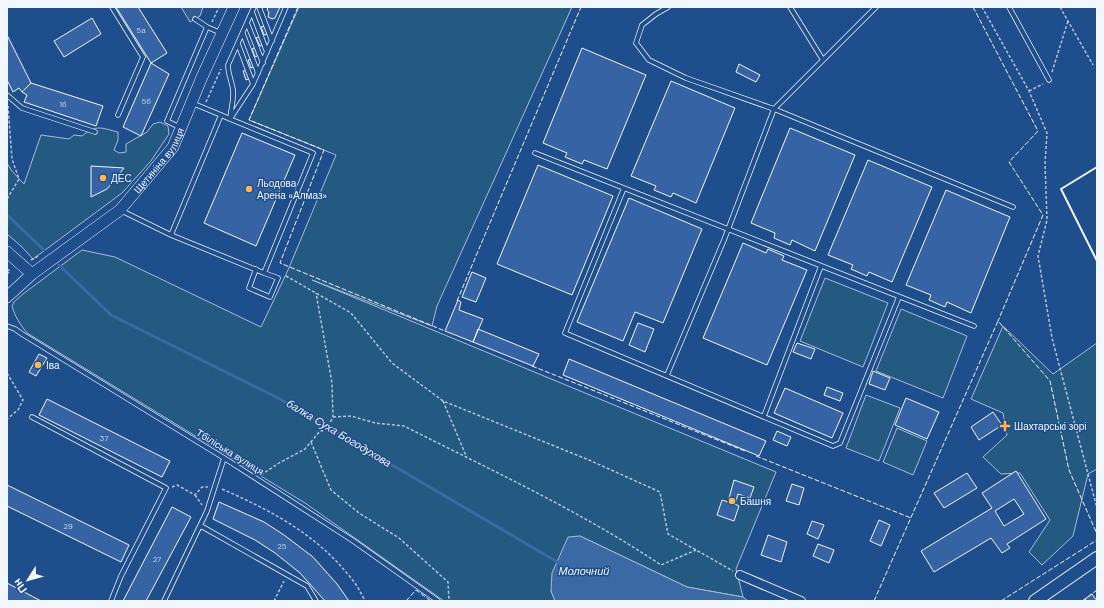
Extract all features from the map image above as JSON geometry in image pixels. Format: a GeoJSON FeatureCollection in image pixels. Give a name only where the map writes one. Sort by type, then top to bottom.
{"type":"FeatureCollection","features":[{"type":"Feature","properties":{"kind":"main road"},"geometry":{"type":"LineString","coordinates":[[1035,601],[1097,558]]}},
{"type":"Feature","properties":{"kind":"street","name":"Щетиніна вулиця"},"geometry":{"type":"LineString","coordinates":[[7,297],[32,274],[120,210],[173,147],[234,7]]}},
{"type":"Feature","properties":{"kind":"street"},"geometry":{"type":"LineString","coordinates":[[7,252],[32,274]]}},
{"type":"Feature","properties":{"kind":"street"},"geometry":{"type":"LineString","coordinates":[[740,575],[801,601]]}},
{"type":"Feature","properties":{"kind":"lane"},"geometry":{"type":"LineString","coordinates":[[112,7],[143,57],[118,115]]}},
{"type":"Feature","properties":{"kind":"lane"},"geometry":{"type":"LineString","coordinates":[[230,119],[233,88],[228,65],[254,7]]}},
{"type":"Feature","properties":{"kind":"lane"},"geometry":{"type":"LineString","coordinates":[[259,7],[272,41]]}},
{"type":"Feature","properties":{"kind":"lane"},"geometry":{"type":"LineString","coordinates":[[230,119],[253,84],[286,7]]}},
{"type":"Feature","properties":{"kind":"lane"},"geometry":{"type":"LineString","coordinates":[[668,7],[642,25],[636,43],[649,60],[686,78],[774,110],[1013,208]]}},
{"type":"Feature","properties":{"kind":"lane"},"geometry":{"type":"LineString","coordinates":[[790,7],[823,60]]}},
{"type":"Feature","properties":{"kind":"lane"},"geometry":{"type":"LineString","coordinates":[[667,375],[728,229],[774,110],[876,7]]}},
{"type":"Feature","properties":{"kind":"lane"},"geometry":{"type":"LineString","coordinates":[[1009,7],[1049,80]]}},
{"type":"Feature","properties":{"kind":"lane"},"geometry":{"type":"LineString","coordinates":[[252,12],[267,52]]}},
{"type":"Feature","properties":{"kind":"lane"},"geometry":{"type":"LineString","coordinates":[[194,19],[221,34]]}},
{"type":"Feature","properties":{"kind":"lane"},"geometry":{"type":"LineString","coordinates":[[247,23],[263,62]]}},
{"type":"Feature","properties":{"kind":"lane"},"geometry":{"type":"LineString","coordinates":[[181,128],[167,121],[207,27]]}},
{"type":"Feature","properties":{"kind":"lane"},"geometry":{"type":"LineString","coordinates":[[243,33],[258,73]]}},
{"type":"Feature","properties":{"kind":"lane"},"geometry":{"type":"LineString","coordinates":[[238,44],[253,84]]}},
{"type":"Feature","properties":{"kind":"lane"},"geometry":{"type":"LineString","coordinates":[[7,95],[22,108],[95,132]]}},
{"type":"Feature","properties":{"kind":"lane"},"geometry":{"type":"LineString","coordinates":[[192,103],[313,153],[264,273]]}},
{"type":"Feature","properties":{"kind":"lane"},"geometry":{"type":"LineString","coordinates":[[171,235],[221,115]]}},
{"type":"Feature","properties":{"kind":"lane"},"geometry":{"type":"LineString","coordinates":[[535,152],[974,326]]}},
{"type":"Feature","properties":{"kind":"lane"},"geometry":{"type":"LineString","coordinates":[[624,188],[565,333],[833,446],[840,443],[899,297]]}},
{"type":"Feature","properties":{"kind":"lane"},"geometry":{"type":"LineString","coordinates":[[120,210],[171,235],[256,269],[264,273],[278,278],[270,297],[248,288],[256,269]]}},
{"type":"Feature","properties":{"kind":"lane"},"geometry":{"type":"LineString","coordinates":[[764,416],[821,266]]}},
{"type":"Feature","properties":{"kind":"lane","name":"Тбіліська вулиця"},"geometry":{"type":"LineString","coordinates":[[7,326],[15,329],[256,478],[352,540],[438,601]]}},
{"type":"Feature","properties":{"kind":"lane"},"geometry":{"type":"LineString","coordinates":[[32,417],[166,488],[121,576],[111,601]]}},
{"type":"Feature","properties":{"kind":"lane"},"geometry":{"type":"LineString","coordinates":[[164,601],[201,526],[224,458]]}},
{"type":"Feature","properties":{"kind":"lane"},"geometry":{"type":"LineString","coordinates":[[201,526],[307,586],[316,601]]}},
{"type":"Feature","properties":{"kind":"path"},"geometry":{"type":"LineString","coordinates":[[982,7],[1029,91],[1047,133],[1045,163],[1047,220],[1038,256],[1052,338],[1097,508]]}},
{"type":"Feature","properties":{"kind":"path"},"geometry":{"type":"LineString","coordinates":[[1060,7],[1093,65]]}},
{"type":"Feature","properties":{"kind":"path"},"geometry":{"type":"LineString","coordinates":[[1029,91],[1049,80],[1068,21]]}},
{"type":"Feature","properties":{"kind":"path"},"geometry":{"type":"LineString","coordinates":[[211,105],[205,103],[221,69],[223,74]]}},
{"type":"Feature","properties":{"kind":"path"},"geometry":{"type":"LineString","coordinates":[[7,95],[12,159],[20,179],[7,199]]}},
{"type":"Feature","properties":{"kind":"path"},"geometry":{"type":"LineString","coordinates":[[7,269],[10,271],[7,274]]}},
{"type":"Feature","properties":{"kind":"path"},"geometry":{"type":"LineString","coordinates":[[286,276],[351,313],[392,363],[443,401],[589,460],[660,492],[668,534],[740,575]]}},
{"type":"Feature","properties":{"kind":"path"},"geometry":{"type":"LineString","coordinates":[[256,478],[305,449],[320,431],[326,430],[333,417],[332,382],[316,293]]}},
{"type":"Feature","properties":{"kind":"path"},"geometry":{"type":"LineString","coordinates":[[7,373],[23,400],[18,410],[7,419]]}},
{"type":"Feature","properties":{"kind":"path"},"geometry":{"type":"LineString","coordinates":[[443,401],[467,458]]}},
{"type":"Feature","properties":{"kind":"path"},"geometry":{"type":"LineString","coordinates":[[333,417],[351,416],[375,423],[404,426],[573,511],[626,542],[661,565],[696,550]]}},
{"type":"Feature","properties":{"kind":"path"},"geometry":{"type":"LineString","coordinates":[[311,442],[331,490],[359,513],[399,538],[448,582],[449,601]]}},
{"type":"Feature","properties":{"kind":"path"},"geometry":{"type":"LineString","coordinates":[[166,488],[177,485],[195,495],[207,511]]}},
{"type":"Feature","properties":{"kind":"path"},"geometry":{"type":"LineString","coordinates":[[195,495],[202,487],[215,486],[262,507],[298,528],[330,554],[352,579],[365,601]]}},
{"type":"Feature","properties":{"kind":"path"},"geometry":{"type":"LineString","coordinates":[[274,601],[284,580]]}},
{"type":"Feature","properties":{"kind":"shaded area"},"geometry":{"type":"Polygon","coordinates":[[[181,7],[203,7],[200,16],[190,22],[181,7]]]}},
{"type":"Feature","properties":{"kind":"shaded area"},"geometry":{"type":"Polygon","coordinates":[[[299,7],[572,7],[437,306],[432,326],[312,280],[776,472],[736,569],[743,597],[687,587],[580,536],[551,591],[555,601],[444,601],[305,503],[24,330],[13,310],[12,306],[14,302],[82,250],[115,257],[261,327],[288,270],[336,155],[249,120],[299,7]]]}},
{"type":"Feature","properties":{"kind":"shaded area"},"geometry":{"type":"Polygon","coordinates":[[[160,122],[168,126],[169,134],[151,161],[122,193],[33,259],[7,234],[7,163],[24,184],[41,135],[69,139],[74,135],[82,136],[96,128],[107,129],[118,132],[118,140],[114,150],[119,153],[126,152],[126,144],[147,132],[153,124],[160,122]]]}},
{"type":"Feature","properties":{"kind":"shaded area"},"geometry":{"type":"Polygon","coordinates":[[[825,278],[888,303],[863,367],[800,341],[825,278]]]}},
{"type":"Feature","properties":{"kind":"shaded area"},"geometry":{"type":"Polygon","coordinates":[[[901,309],[967,336],[943,398],[876,371],[901,309]]]}},
{"type":"Feature","properties":{"kind":"shaded area"},"geometry":{"type":"Polygon","coordinates":[[[1003,326],[1053,374],[1097,343],[1097,469],[1088,474],[1073,536],[1042,565],[1029,552],[1050,520],[1020,473],[1001,474],[983,457],[1007,435],[1003,413],[971,399],[1003,326]]]}},
{"type":"Feature","properties":{"kind":"shaded area"},"geometry":{"type":"Polygon","coordinates":[[[866,395],[900,408],[879,461],[846,448],[866,395]]]}},
{"type":"Feature","properties":{"kind":"shaded area"},"geometry":{"type":"Polygon","coordinates":[[[897,428],[927,441],[913,475],[883,462],[897,428]]]}},
{"type":"Feature","properties":{"kind":"water","name":"Молочний"},"geometry":{"type":"Polygon","coordinates":[[[580,536],[687,587],[743,597],[748,601],[555,601],[551,591],[552,573],[568,537],[580,536]]]}},
{"type":"Feature","properties":{"kind":"building"},"geometry":{"type":"Polygon","coordinates":[[[116,7],[138,7],[167,53],[151,63],[116,7]]]}},
{"type":"Feature","properties":{"kind":"building"},"geometry":{"type":"Polygon","coordinates":[[[268,7],[280,7],[275,18],[272,19],[268,17],[268,7]]]}},
{"type":"Feature","properties":{"kind":"building"},"geometry":{"type":"Polygon","coordinates":[[[92,18],[101,34],[64,57],[54,41],[92,18]]]}},
{"type":"Feature","properties":{"kind":"building"},"geometry":{"type":"Polygon","coordinates":[[[265,26],[268,34],[264,35],[261,27],[265,26]]]}},
{"type":"Feature","properties":{"kind":"building"},"geometry":{"type":"Polygon","coordinates":[[[7,35],[31,83],[22,92],[19,88],[13,92],[7,80],[7,35]]]}},
{"type":"Feature","properties":{"kind":"building"},"geometry":{"type":"Polygon","coordinates":[[[261,36],[264,45],[260,46],[256,38],[261,36]]]}},
{"type":"Feature","properties":{"kind":"building"},"geometry":{"type":"Polygon","coordinates":[[[256,47],[259,55],[255,57],[252,49],[256,47]]]}},
{"type":"Feature","properties":{"kind":"building"},"geometry":{"type":"Polygon","coordinates":[[[582,48],[646,75],[607,169],[584,160],[582,164],[565,157],[567,153],[543,143],[582,48]]]}},
{"type":"Feature","properties":{"kind":"building"},"geometry":{"type":"Polygon","coordinates":[[[252,59],[255,67],[251,68],[248,60],[252,59]]]}},
{"type":"Feature","properties":{"kind":"building"},"geometry":{"type":"Polygon","coordinates":[[[151,63],[169,74],[141,136],[123,127],[151,63]]]}},
{"type":"Feature","properties":{"kind":"building"},"geometry":{"type":"Polygon","coordinates":[[[739,64],[760,75],[756,82],[736,72],[739,64]]]}},
{"type":"Feature","properties":{"kind":"building"},"geometry":{"type":"Polygon","coordinates":[[[247,70],[251,78],[246,80],[243,71],[247,70]]]}},
{"type":"Feature","properties":{"kind":"building"},"geometry":{"type":"Polygon","coordinates":[[[671,81],[735,108],[696,203],[673,193],[671,197],[654,190],[656,186],[631,176],[671,81]]]}},
{"type":"Feature","properties":{"kind":"building"},"geometry":{"type":"Polygon","coordinates":[[[31,83],[103,106],[96,126],[24,102],[27,95],[22,92],[31,83]]]}},
{"type":"Feature","properties":{"kind":"building"},"geometry":{"type":"Polygon","coordinates":[[[790,128],[855,155],[815,251],[792,240],[790,245],[774,238],[775,233],[751,223],[790,128]]]}},
{"type":"Feature","properties":{"kind":"building","name":"Льодова Арена «Алмаз»"},"geometry":{"type":"Polygon","coordinates":[[[242,133],[295,155],[256,246],[204,223],[242,133]]]}},
{"type":"Feature","properties":{"kind":"building"},"geometry":{"type":"Polygon","coordinates":[[[868,160],[932,187],[892,282],[869,272],[867,276],[851,269],[853,265],[828,255],[868,160]]]}},
{"type":"Feature","properties":{"kind":"building"},"geometry":{"type":"Polygon","coordinates":[[[538,165],[613,196],[572,295],[497,264],[538,165]]]}},
{"type":"Feature","properties":{"kind":"building","name":"ДЕС"},"geometry":{"type":"Polygon","coordinates":[[[91,166],[124,168],[107,189],[91,197],[91,166]]]}},
{"type":"Feature","properties":{"kind":"building"},"geometry":{"type":"Polygon","coordinates":[[[946,190],[1010,217],[971,313],[947,302],[945,307],[929,300],[931,295],[906,285],[946,190]]]}},
{"type":"Feature","properties":{"kind":"building"},"geometry":{"type":"Polygon","coordinates":[[[629,198],[702,229],[663,323],[635,312],[623,341],[577,322],[629,198]]]}},
{"type":"Feature","properties":{"kind":"building"},"geometry":{"type":"Polygon","coordinates":[[[743,243],[766,253],[768,249],[784,256],[782,260],[807,270],[767,365],[703,338],[743,243]]]}},
{"type":"Feature","properties":{"kind":"building"},"geometry":{"type":"Polygon","coordinates":[[[472,272],[486,278],[476,302],[462,297],[472,272]]]}},
{"type":"Feature","properties":{"kind":"building"},"geometry":{"type":"Polygon","coordinates":[[[458,300],[461,302],[459,310],[483,319],[473,342],[445,331],[458,300]]]}},
{"type":"Feature","properties":{"kind":"building"},"geometry":{"type":"Polygon","coordinates":[[[638,323],[654,329],[645,352],[629,345],[638,323]]]}},
{"type":"Feature","properties":{"kind":"building"},"geometry":{"type":"Polygon","coordinates":[[[478,329],[539,354],[533,366],[473,342],[478,329]]]}},
{"type":"Feature","properties":{"kind":"building"},"geometry":{"type":"Polygon","coordinates":[[[797,343],[815,349],[811,359],[793,352],[797,343]]]}},
{"type":"Feature","properties":{"kind":"building","name":"Іва"},"geometry":{"type":"Polygon","coordinates":[[[39,354],[47,358],[36,376],[29,372],[39,354]]]}},
{"type":"Feature","properties":{"kind":"building"},"geometry":{"type":"Polygon","coordinates":[[[569,359],[766,441],[759,456],[563,375],[569,359]]]}},
{"type":"Feature","properties":{"kind":"building"},"geometry":{"type":"Polygon","coordinates":[[[873,371],[890,378],[885,390],[869,384],[873,371]]]}},
{"type":"Feature","properties":{"kind":"building"},"geometry":{"type":"Polygon","coordinates":[[[827,387],[843,393],[840,401],[824,395],[827,387]]]}},
{"type":"Feature","properties":{"kind":"building"},"geometry":{"type":"Polygon","coordinates":[[[785,388],[843,413],[832,438],[774,413],[785,388]]]}},
{"type":"Feature","properties":{"kind":"building"},"geometry":{"type":"Polygon","coordinates":[[[906,398],[939,412],[927,439],[895,425],[906,398]]]}},
{"type":"Feature","properties":{"kind":"building"},"geometry":{"type":"Polygon","coordinates":[[[47,399],[170,461],[162,477],[39,415],[47,399]]]}},
{"type":"Feature","properties":{"kind":"building"},"geometry":{"type":"Polygon","coordinates":[[[993,412],[1002,425],[979,440],[971,427],[993,412]]]}},
{"type":"Feature","properties":{"kind":"building"},"geometry":{"type":"Polygon","coordinates":[[[777,431],[791,437],[787,446],[773,440],[777,431]]]}},
{"type":"Feature","properties":{"kind":"building"},"geometry":{"type":"Polygon","coordinates":[[[1016,471],[1046,519],[1007,544],[1010,548],[1002,553],[991,538],[934,572],[921,551],[992,508],[982,493],[1016,471]],[[1014,499],[995,511],[1004,526],[1024,514],[1014,499]]]}},
{"type":"Feature","properties":{"kind":"building"},"geometry":{"type":"Polygon","coordinates":[[[967,473],[977,488],[944,508],[934,493],[967,473]]]}},
{"type":"Feature","properties":{"kind":"building","name":"Башня"},"geometry":{"type":"Polygon","coordinates":[[[734,480],[754,487],[750,498],[738,494],[735,504],[739,506],[734,521],[717,515],[722,500],[728,502],[734,480]]]}},
{"type":"Feature","properties":{"kind":"building"},"geometry":{"type":"Polygon","coordinates":[[[792,484],[804,488],[799,505],[786,501],[792,484]]]}},
{"type":"Feature","properties":{"kind":"building"},"geometry":{"type":"Polygon","coordinates":[[[7,485],[129,545],[121,562],[7,506],[7,485]]]}},
{"type":"Feature","properties":{"kind":"building"},"geometry":{"type":"Polygon","coordinates":[[[219,502],[264,522],[313,557],[337,584],[349,601],[325,601],[300,573],[275,553],[255,540],[213,519],[219,502]]]}},
{"type":"Feature","properties":{"kind":"building"},"geometry":{"type":"Polygon","coordinates":[[[172,507],[191,517],[146,601],[123,601],[172,507]]]}},
{"type":"Feature","properties":{"kind":"building"},"geometry":{"type":"Polygon","coordinates":[[[879,520],[890,525],[881,546],[870,541],[879,520]]]}},
{"type":"Feature","properties":{"kind":"building"},"geometry":{"type":"Polygon","coordinates":[[[812,521],[824,525],[818,539],[807,534],[812,521]]]}},
{"type":"Feature","properties":{"kind":"building"},"geometry":{"type":"Polygon","coordinates":[[[768,535],[787,542],[781,562],[761,555],[768,535]]]}},
{"type":"Feature","properties":{"kind":"building"},"geometry":{"type":"Polygon","coordinates":[[[818,544],[834,550],[829,563],[813,556],[818,544]]]}},
{"type":"Feature","properties":{"kind":"building"},"geometry":{"type":"Polygon","coordinates":[[[7,583],[41,601],[7,601],[7,583]]]}},
{"type":"Feature","properties":{"kind":"building"},"geometry":{"type":"Polygon","coordinates":[[[1092,594],[1097,601],[1087,601],[1085,599],[1092,594]]]}},
{"type":"Feature","properties":{"kind":"waterway","name":"балка Суха Богодухова"},"geometry":{"type":"LineString","coordinates":[[7,215],[44,250]]}},
{"type":"Feature","properties":{"kind":"waterway","name":"балка Суха Богодухова"},"geometry":{"type":"LineString","coordinates":[[59,265],[111,315],[278,398],[559,563]]}},
{"type":"Feature","properties":{"kind":"fence"},"geometry":{"type":"LineString","coordinates":[[298,7],[249,120],[324,150],[280,263],[445,331]]}},
{"type":"Feature","properties":{"kind":"fence"},"geometry":{"type":"LineString","coordinates":[[457,301],[581,7]]}},
{"type":"Feature","properties":{"kind":"fence"},"geometry":{"type":"LineString","coordinates":[[973,7],[1038,131],[1009,162],[1043,215],[998,321]]}},
{"type":"Feature","properties":{"kind":"fence"},"geometry":{"type":"LineString","coordinates":[[874,601],[998,321],[1050,381],[1069,470],[1097,534]]}},
{"type":"Feature","properties":{"kind":"fence"},"geometry":{"type":"LineString","coordinates":[[532,366],[745,451]]}},
{"type":"Feature","properties":{"kind":"fence"},"geometry":{"type":"LineString","coordinates":[[756,456],[911,518]]}},
{"type":"Feature","properties":{"kind":"fence"},"geometry":{"type":"LineString","coordinates":[[1001,601],[1097,540]]}},
{"type":"Feature","properties":{"kind":"fence"},"geometry":{"type":"LineString","coordinates":[[406,601],[416,590],[431,601]]}},
{"type":"Feature","properties":{"kind":"fence"},"geometry":{"type":"LineString","coordinates":[[1082,601],[1097,590]]}},
{"type":"Feature","properties":{"kind":"wall"},"geometry":{"type":"LineString","coordinates":[[1097,167],[1061,189],[1097,261]]}},
{"type":"Feature","properties":{"kind":"place","name":"ДЕС"},"geometry":{"type":"Point","coordinates":[103,178]}},
{"type":"Feature","properties":{"kind":"place","name":"Льодова Арена «Алмаз»"},"geometry":{"type":"Point","coordinates":[249,189]}},
{"type":"Feature","properties":{"kind":"place","name":"Іва"},"geometry":{"type":"Point","coordinates":[38,365]}},
{"type":"Feature","properties":{"kind":"place","name":"Шахтарські зорі"},"geometry":{"type":"Point","coordinates":[1005,426]}},
{"type":"Feature","properties":{"kind":"place","name":"Башня"},"geometry":{"type":"Point","coordinates":[732,501]}}]}
